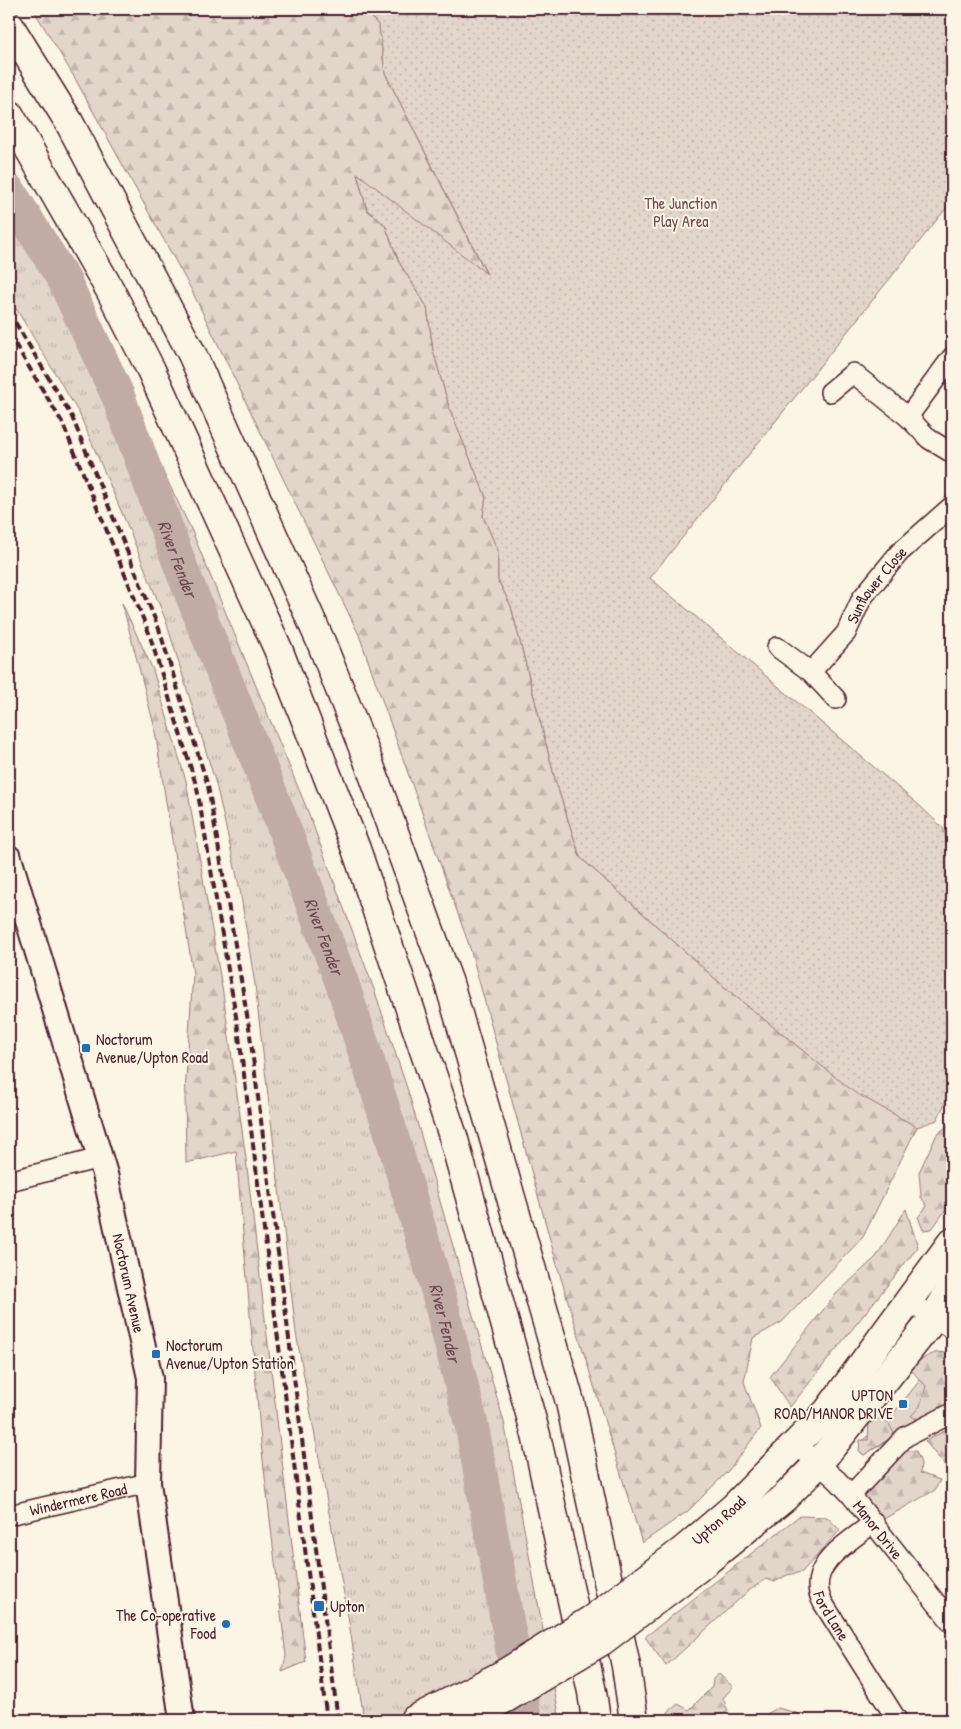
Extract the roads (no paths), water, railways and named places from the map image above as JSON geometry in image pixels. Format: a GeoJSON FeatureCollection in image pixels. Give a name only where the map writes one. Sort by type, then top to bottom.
{"type":"FeatureCollection","features":[{"type":"Feature","properties":{"kind":"main road"},"geometry":{"type":"LineString","coordinates":[[9,25],[69,122],[192,354],[321,642],[372,774],[449,984],[570,1402],[626,1666],[634,1720]]}},
{"type":"Feature","properties":{"kind":"main road"},"geometry":{"type":"LineString","coordinates":[[9,114],[110,290],[163,396],[278,649],[356,849],[453,1136],[534,1426],[590,1682],[596,1720]]}},
{"type":"Feature","properties":{"kind":"main road","name":"Upton Road"},"geometry":{"type":"LineString","coordinates":[[692,1559],[733,1508],[828,1411],[952,1242]]}},
{"type":"Feature","properties":{"kind":"main road","name":"Upton Road"},"geometry":{"type":"LineString","coordinates":[[414,1720],[504,1687],[602,1641],[692,1559],[783,1498],[818,1464],[943,1324],[952,1287]]}},
{"type":"Feature","properties":{"kind":"main road","name":"Upton Road"},"geometry":{"type":"LineString","coordinates":[[465,1720],[504,1687]]}},
{"type":"Feature","properties":{"kind":"street"},"geometry":{"type":"LineString","coordinates":[[908,417],[952,356]]}},
{"type":"Feature","properties":{"kind":"street"},"geometry":{"type":"LineString","coordinates":[[830,392],[853,373],[908,417],[929,439],[952,453]]}},
{"type":"Feature","properties":{"kind":"street","name":"Sunflower Close"},"geometry":{"type":"LineString","coordinates":[[810,672],[846,633],[862,598],[899,554],[952,506]]}},
{"type":"Feature","properties":{"kind":"street"},"geometry":{"type":"LineString","coordinates":[[777,647],[810,672],[836,699]]}},
{"type":"Feature","properties":{"kind":"street","name":"Noctorum Avenue"},"geometry":{"type":"LineString","coordinates":[[9,858],[100,1158],[150,1378],[148,1484],[182,1720]]}},
{"type":"Feature","properties":{"kind":"street"},"geometry":{"type":"LineString","coordinates":[[9,1181],[100,1158]]}},
{"type":"Feature","properties":{"kind":"street"},"geometry":{"type":"LineString","coordinates":[[910,1301],[943,1324]]}},
{"type":"Feature","properties":{"kind":"street"},"geometry":{"type":"LineString","coordinates":[[851,1496],[906,1437],[952,1413]]}},
{"type":"Feature","properties":{"kind":"street","name":"Manor Drive"},"geometry":{"type":"LineString","coordinates":[[796,1444],[851,1496],[874,1522],[952,1623]]}},
{"type":"Feature","properties":{"kind":"street","name":"Windermere Road"},"geometry":{"type":"LineString","coordinates":[[9,1515],[148,1484]]}},
{"type":"Feature","properties":{"kind":"street","name":"Ford Lane"},"geometry":{"type":"LineString","coordinates":[[874,1522],[823,1565],[816,1584],[823,1602],[897,1720]]}},
{"type":"Feature","properties":{"kind":"waterway","name":"River Fender"},"geometry":{"type":"LineString","coordinates":[[9,191],[64,280],[118,396],[182,570],[278,812],[342,983],[388,1123],[438,1292],[472,1427],[525,1720]]}},
{"type":"Feature","properties":{"kind":"railway"},"geometry":{"type":"LineString","coordinates":[[9,312],[72,417],[159,629],[208,786],[249,1027],[338,1720]]}},
{"type":"Feature","properties":{"kind":"railway"},"geometry":{"type":"LineString","coordinates":[[9,334],[62,422],[149,633],[197,788],[238,1028],[327,1720]]}},
{"type":"Feature","properties":{"kind":"place","name":"Noctorum Avenue/Upton Road"},"geometry":{"type":"Point","coordinates":[86,1048]}},
{"type":"Feature","properties":{"kind":"place","name":"Noctorum Avenue/Upton Station"},"geometry":{"type":"Point","coordinates":[156,1354]}},
{"type":"Feature","properties":{"kind":"place","name":"UPTON ROAD/MANOR DRIVE"},"geometry":{"type":"Point","coordinates":[903,1404]}},
{"type":"Feature","properties":{"kind":"place","name":"Upton"},"geometry":{"type":"Point","coordinates":[319,1606]}},
{"type":"Feature","properties":{"kind":"place","name":"The Co-operative Food"},"geometry":{"type":"Point","coordinates":[226,1624]}},
{"type":"Feature","properties":{"kind":"park label","name":"The Junction Play Area"},"geometry":{"type":"Point","coordinates":[681,212]}}]}
